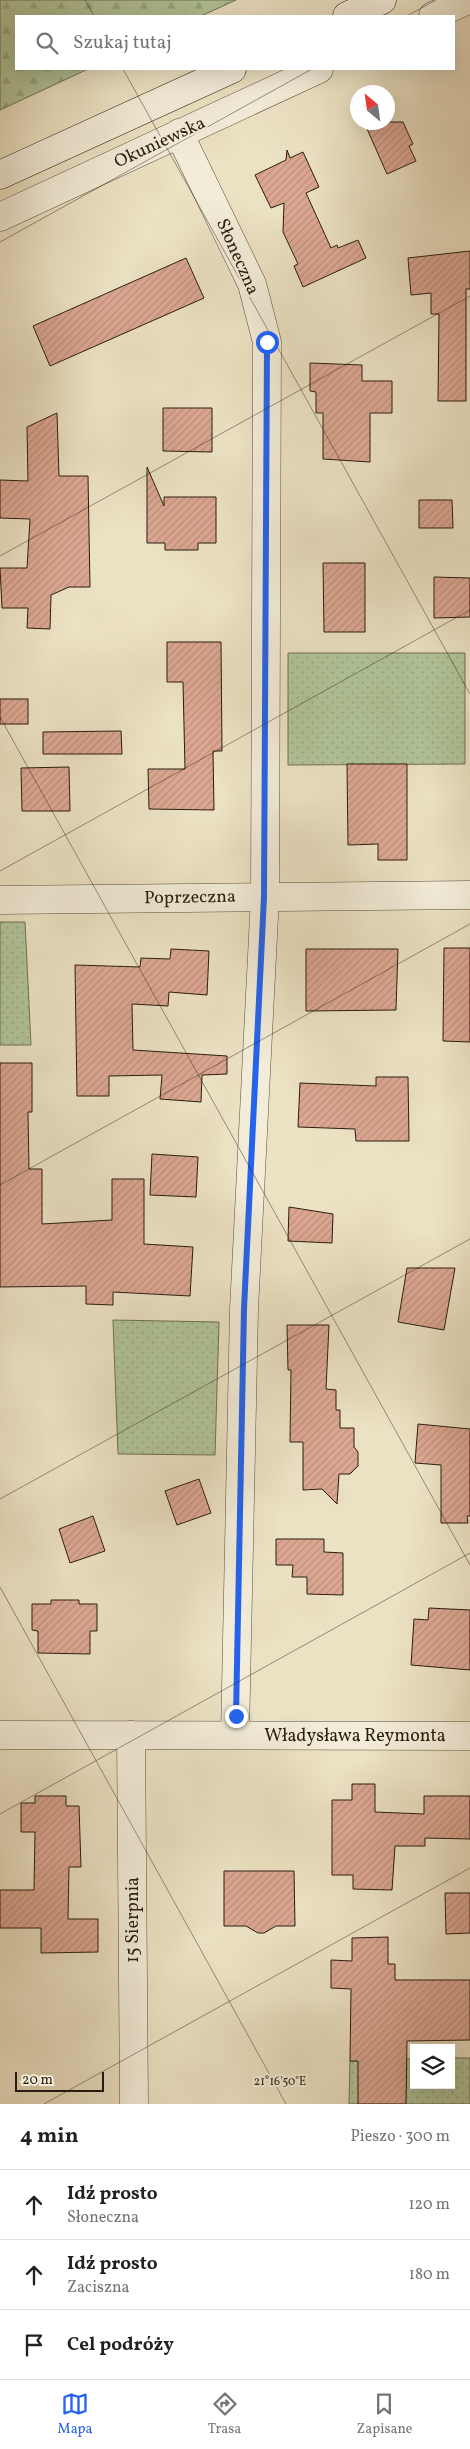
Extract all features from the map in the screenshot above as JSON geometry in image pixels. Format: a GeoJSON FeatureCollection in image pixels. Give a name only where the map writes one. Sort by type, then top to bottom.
{"type":"FeatureCollection","features":[{"type":"Feature","properties":{"kind":"street"},"geometry":{"type":"LineString","coordinates":[[349,15],[382,0]]}},
{"type":"Feature","properties":{"kind":"street"},"geometry":{"type":"LineString","coordinates":[[435,15],[468,0]]}},
{"type":"Feature","properties":{"kind":"street"},"geometry":{"type":"LineString","coordinates":[[0,175],[230,70]]}},
{"type":"Feature","properties":{"kind":"street","name":"Okuniewska"},"geometry":{"type":"LineString","coordinates":[[0,216],[317,70]]}},
{"type":"Feature","properties":{"kind":"street","name":"Słoneczna"},"geometry":{"type":"LineString","coordinates":[[180,134],[252,284],[267,342],[264,897],[244,1309],[236,1735]]}},
{"type":"Feature","properties":{"kind":"street","name":"Poprzeczna"},"geometry":{"type":"LineString","coordinates":[[0,900],[470,895]]}},
{"type":"Feature","properties":{"kind":"street","name":"Władysława Reymonta"},"geometry":{"type":"LineString","coordinates":[[0,1735],[470,1736]]}},
{"type":"Feature","properties":{"kind":"street","name":"15 Sierpnia"},"geometry":{"type":"LineString","coordinates":[[131,1735],[134,2104]]}},
{"type":"Feature","properties":{"kind":"green space"},"geometry":{"type":"Polygon","coordinates":[[[0,0],[236,0],[203,15],[15,15],[15,70],[86,70],[0,110],[0,0]]]}},
{"type":"Feature","properties":{"kind":"green space"},"geometry":{"type":"Polygon","coordinates":[[[288,653],[465,653],[465,764],[288,765],[288,653]]]}},
{"type":"Feature","properties":{"kind":"green space"},"geometry":{"type":"Polygon","coordinates":[[[0,922],[25,922],[31,1045],[0,1045],[0,922]]]}},
{"type":"Feature","properties":{"kind":"green space"},"geometry":{"type":"Polygon","coordinates":[[[113,1320],[219,1322],[215,1455],[118,1454],[113,1320]]]}},
{"type":"Feature","properties":{"kind":"green space"},"geometry":{"type":"Polygon","coordinates":[[[455,2058],[470,2058],[470,2104],[349,2104],[350,2061],[410,2059],[410,2089],[455,2089],[455,2058]]]}},
{"type":"Feature","properties":{"kind":"building"},"geometry":{"type":"Polygon","coordinates":[[[395,122],[403,122],[413,144],[409,146],[416,161],[387,174],[368,130],[395,130],[395,122]]]}},
{"type":"Feature","properties":{"kind":"building"},"geometry":{"type":"Polygon","coordinates":[[[287,150],[290,158],[303,152],[319,187],[306,193],[331,248],[337,245],[338,248],[358,240],[366,258],[303,287],[294,266],[298,264],[283,232],[284,203],[271,208],[255,175],[286,160],[287,150]]]}},
{"type":"Feature","properties":{"kind":"building"},"geometry":{"type":"Polygon","coordinates":[[[470,251],[470,289],[466,289],[466,401],[438,401],[439,314],[431,314],[431,293],[411,295],[408,258],[470,251]]]}},
{"type":"Feature","properties":{"kind":"building"},"geometry":{"type":"Polygon","coordinates":[[[186,258],[204,298],[50,366],[33,326],[186,258]]]}},
{"type":"Feature","properties":{"kind":"building"},"geometry":{"type":"Polygon","coordinates":[[[310,363],[362,365],[362,381],[392,381],[392,413],[370,413],[370,462],[323,459],[323,413],[316,413],[316,392],[310,391],[310,363]]]}},
{"type":"Feature","properties":{"kind":"building"},"geometry":{"type":"Polygon","coordinates":[[[163,408],[212,408],[212,452],[163,451],[163,408]]]}},
{"type":"Feature","properties":{"kind":"building"},"geometry":{"type":"Polygon","coordinates":[[[57,413],[59,476],[88,476],[90,587],[69,587],[51,595],[50,629],[27,628],[28,608],[2,608],[0,568],[27,568],[30,519],[0,518],[0,480],[28,481],[27,427],[57,413]]]}},
{"type":"Feature","properties":{"kind":"building"},"geometry":{"type":"Polygon","coordinates":[[[147,467],[164,506],[164,497],[216,497],[216,543],[198,543],[198,550],[165,550],[165,543],[147,543],[147,467]]]}},
{"type":"Feature","properties":{"kind":"building"},"geometry":{"type":"Polygon","coordinates":[[[419,500],[452,500],[453,528],[419,528],[419,500]]]}},
{"type":"Feature","properties":{"kind":"building"},"geometry":{"type":"Polygon","coordinates":[[[323,563],[365,563],[365,632],[324,632],[323,563]]]}},
{"type":"Feature","properties":{"kind":"building"},"geometry":{"type":"Polygon","coordinates":[[[434,577],[470,578],[470,617],[434,618],[434,577]]]}},
{"type":"Feature","properties":{"kind":"building"},"geometry":{"type":"Polygon","coordinates":[[[167,642],[221,642],[222,751],[213,751],[214,810],[149,809],[148,769],[185,769],[183,682],[167,682],[167,642]]]}},
{"type":"Feature","properties":{"kind":"building"},"geometry":{"type":"Polygon","coordinates":[[[0,699],[28,699],[28,724],[0,724],[0,699]]]}},
{"type":"Feature","properties":{"kind":"building"},"geometry":{"type":"Polygon","coordinates":[[[121,731],[122,754],[43,754],[43,732],[121,731]]]}},
{"type":"Feature","properties":{"kind":"building"},"geometry":{"type":"Polygon","coordinates":[[[347,764],[407,764],[407,860],[378,860],[378,844],[348,845],[347,764]]]}},
{"type":"Feature","properties":{"kind":"building"},"geometry":{"type":"Polygon","coordinates":[[[69,767],[70,811],[22,811],[21,768],[69,767]]]}},
{"type":"Feature","properties":{"kind":"building"},"geometry":{"type":"Polygon","coordinates":[[[444,948],[470,948],[470,1042],[443,1041],[444,948]]]}},
{"type":"Feature","properties":{"kind":"building"},"geometry":{"type":"Polygon","coordinates":[[[171,949],[209,951],[207,995],[169,992],[168,1006],[132,1004],[133,1050],[227,1056],[227,1074],[202,1075],[201,1102],[160,1099],[162,1075],[109,1076],[109,1096],[77,1096],[75,965],[140,967],[141,958],[170,959],[171,949]]]}},
{"type":"Feature","properties":{"kind":"building"},"geometry":{"type":"Polygon","coordinates":[[[306,949],[398,949],[396,1010],[306,1011],[306,949]]]}},
{"type":"Feature","properties":{"kind":"building"},"geometry":{"type":"Polygon","coordinates":[[[0,1063],[32,1063],[32,1112],[28,1112],[29,1169],[42,1169],[42,1224],[112,1220],[112,1179],[144,1179],[144,1244],[193,1247],[190,1296],[113,1292],[113,1305],[86,1304],[86,1286],[0,1287],[0,1063]]]}},
{"type":"Feature","properties":{"kind":"building"},"geometry":{"type":"Polygon","coordinates":[[[376,1077],[408,1077],[409,1141],[356,1141],[355,1129],[298,1127],[300,1083],[376,1086],[376,1077]]]}},
{"type":"Feature","properties":{"kind":"building"},"geometry":{"type":"Polygon","coordinates":[[[152,1154],[198,1157],[196,1197],[150,1195],[152,1154]]]}},
{"type":"Feature","properties":{"kind":"building"},"geometry":{"type":"Polygon","coordinates":[[[289,1207],[333,1214],[332,1243],[288,1241],[289,1207]]]}},
{"type":"Feature","properties":{"kind":"building"},"geometry":{"type":"Polygon","coordinates":[[[407,1268],[455,1268],[444,1330],[398,1322],[407,1268]]]}},
{"type":"Feature","properties":{"kind":"building"},"geometry":{"type":"Polygon","coordinates":[[[287,1325],[329,1325],[326,1389],[336,1390],[336,1410],[340,1410],[340,1428],[354,1428],[354,1447],[358,1452],[358,1466],[350,1474],[339,1474],[337,1504],[322,1489],[303,1490],[303,1442],[290,1442],[291,1370],[288,1370],[287,1325]]]}},
{"type":"Feature","properties":{"kind":"building"},"geometry":{"type":"Polygon","coordinates":[[[418,1424],[470,1429],[470,1516],[467,1516],[468,1523],[441,1523],[441,1465],[415,1463],[418,1424]]]}},
{"type":"Feature","properties":{"kind":"building"},"geometry":{"type":"Polygon","coordinates":[[[199,1479],[211,1513],[177,1525],[165,1491],[199,1479]]]}},
{"type":"Feature","properties":{"kind":"building"},"geometry":{"type":"Polygon","coordinates":[[[93,1516],[105,1551],[70,1563],[59,1529],[93,1516]]]}},
{"type":"Feature","properties":{"kind":"building"},"geometry":{"type":"Polygon","coordinates":[[[276,1539],[324,1539],[324,1552],[343,1553],[343,1595],[307,1594],[307,1577],[292,1577],[293,1565],[276,1565],[276,1539]]]}},
{"type":"Feature","properties":{"kind":"building"},"geometry":{"type":"Polygon","coordinates":[[[51,1600],[79,1600],[79,1604],[97,1604],[97,1631],[90,1631],[90,1654],[38,1653],[38,1631],[32,1630],[32,1604],[51,1604],[51,1600]]]}},
{"type":"Feature","properties":{"kind":"building"},"geometry":{"type":"Polygon","coordinates":[[[429,1608],[470,1610],[470,1670],[411,1665],[414,1619],[428,1620],[429,1608]]]}},
{"type":"Feature","properties":{"kind":"building"},"geometry":{"type":"Polygon","coordinates":[[[352,1784],[375,1784],[375,1812],[424,1814],[424,1796],[470,1796],[470,1839],[425,1838],[425,1846],[395,1846],[392,1890],[353,1889],[353,1875],[332,1875],[332,1800],[352,1800],[352,1784]]]}},
{"type":"Feature","properties":{"kind":"building"},"geometry":{"type":"Polygon","coordinates":[[[35,1796],[66,1796],[66,1806],[79,1806],[81,1867],[69,1867],[68,1919],[98,1919],[98,1952],[41,1953],[41,1928],[0,1928],[0,1890],[34,1890],[35,1832],[21,1832],[21,1803],[35,1803],[35,1796]]]}},
{"type":"Feature","properties":{"kind":"building"},"geometry":{"type":"Polygon","coordinates":[[[224,1871],[294,1871],[295,1926],[276,1926],[264,1933],[258,1933],[246,1926],[224,1926],[224,1871]]]}},
{"type":"Feature","properties":{"kind":"building"},"geometry":{"type":"Polygon","coordinates":[[[445,1893],[470,1893],[470,1933],[446,1934],[445,1893]]]}},
{"type":"Feature","properties":{"kind":"building"},"geometry":{"type":"Polygon","coordinates":[[[388,1937],[388,1964],[395,1964],[395,1980],[470,1980],[470,2040],[407,2041],[406,2104],[358,2104],[358,2061],[350,2061],[351,1989],[331,1988],[331,1960],[352,1961],[352,1938],[388,1937]]]}},
{"type":"Feature","properties":{"kind":"route"},"geometry":{"type":"LineString","coordinates":[[236,1716],[244,1309],[264,913],[267,342]]}}]}
